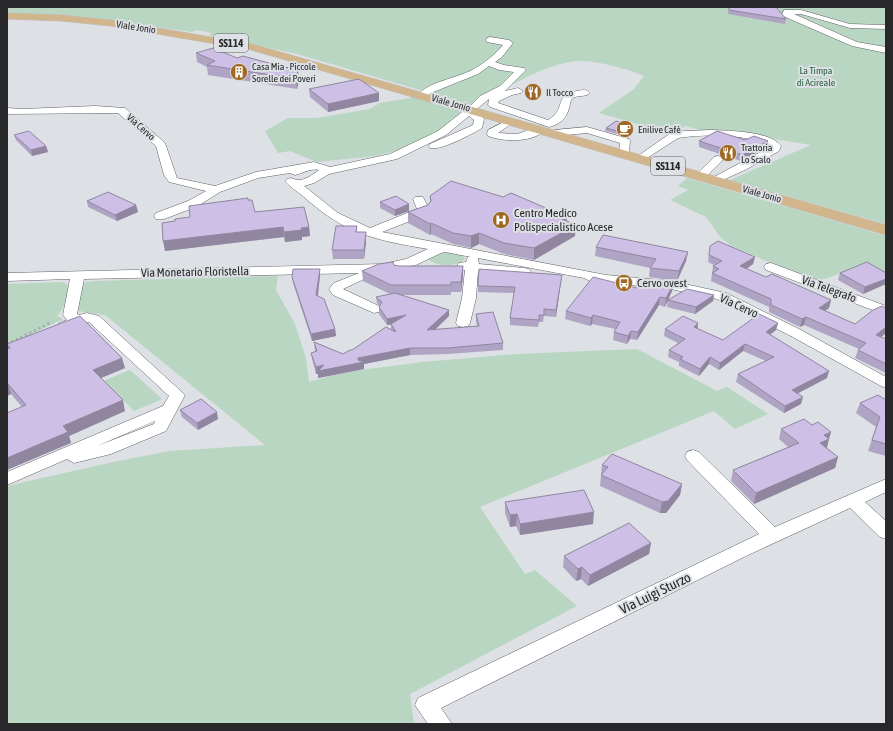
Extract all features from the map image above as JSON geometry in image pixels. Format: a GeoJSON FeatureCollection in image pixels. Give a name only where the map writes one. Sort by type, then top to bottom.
{"type":"FeatureCollection","features":[{"type":"Feature","properties":{"kind":"main road","name":"Viale Jonio"},"geometry":{"type":"LineString","coordinates":[[7,16],[61,18],[111,23],[252,47],[555,133],[886,230]]}},
{"type":"Feature","properties":{"kind":"street"},"geometry":{"type":"LineString","coordinates":[[782,7],[850,26],[886,27]]}},
{"type":"Feature","properties":{"kind":"street"},"geometry":{"type":"LineString","coordinates":[[794,11],[787,12],[786,14],[855,44],[886,50]]}},
{"type":"Feature","properties":{"kind":"street"},"geometry":{"type":"LineString","coordinates":[[423,95],[428,91],[475,72],[499,55],[509,43],[490,40]]}},
{"type":"Feature","properties":{"kind":"street"},"geometry":{"type":"LineString","coordinates":[[393,157],[442,133],[483,98],[503,88],[521,70],[502,68],[488,62]]}},
{"type":"Feature","properties":{"kind":"street"},"geometry":{"type":"LineString","coordinates":[[518,91],[510,92],[494,99],[493,105],[518,116],[549,124],[560,118],[564,112],[566,99],[572,94],[585,93]]}},
{"type":"Feature","properties":{"kind":"street"},"geometry":{"type":"LineString","coordinates":[[160,216],[192,204],[216,190],[256,175],[303,168],[323,168],[355,164],[393,157],[440,144],[478,126],[479,119],[475,115],[450,103]]}},
{"type":"Feature","properties":{"kind":"street","name":"Via Cervo"},"geometry":{"type":"LineString","coordinates":[[7,111],[29,112],[95,109],[121,110],[144,132],[161,145],[173,180],[216,190]]}},
{"type":"Feature","properties":{"kind":"street"},"geometry":{"type":"LineString","coordinates":[[506,124],[492,132],[492,134],[502,137],[513,137],[534,133],[541,129]]}},
{"type":"Feature","properties":{"kind":"street"},"geometry":{"type":"LineString","coordinates":[[640,158],[675,135],[681,134],[696,133],[747,136],[773,143],[776,146],[775,149],[716,180]]}},
{"type":"Feature","properties":{"kind":"street"},"geometry":{"type":"LineString","coordinates":[[701,176],[718,159]]}},
{"type":"Feature","properties":{"kind":"street"},"geometry":{"type":"LineString","coordinates":[[291,181],[291,174],[303,168]]}},
{"type":"Feature","properties":{"kind":"street"},"geometry":{"type":"LineString","coordinates":[[310,195],[308,187],[311,181],[323,168]]}},
{"type":"Feature","properties":{"kind":"street"},"geometry":{"type":"LineString","coordinates":[[270,173],[291,181],[304,183],[311,181]]}},
{"type":"Feature","properties":{"kind":"street"},"geometry":{"type":"LineString","coordinates":[[291,181],[310,195],[324,209],[353,227],[369,233],[445,248],[469,262]]}},
{"type":"Feature","properties":{"kind":"street"},"geometry":{"type":"LineString","coordinates":[[369,233],[424,210],[419,199]]}},
{"type":"Feature","properties":{"kind":"street"},"geometry":{"type":"LineString","coordinates":[[411,242],[421,250],[426,262]]}},
{"type":"Feature","properties":{"kind":"street","name":"Via Monetario Floristella"},"geometry":{"type":"LineString","coordinates":[[7,277],[380,268],[397,270],[426,262],[429,251],[445,248]]}},
{"type":"Feature","properties":{"kind":"street"},"geometry":{"type":"LineString","coordinates":[[449,268],[469,262]]}},
{"type":"Feature","properties":{"kind":"street"},"geometry":{"type":"LineString","coordinates":[[463,323],[468,298],[469,262]]}},
{"type":"Feature","properties":{"kind":"street","name":"Via Cervo"},"geometry":{"type":"LineString","coordinates":[[469,262],[671,285],[721,296],[796,333],[886,383]]}},
{"type":"Feature","properties":{"kind":"street","name":"Via Telegrafo"},"geometry":{"type":"LineString","coordinates":[[771,267],[886,311]]}},
{"type":"Feature","properties":{"kind":"street"},"geometry":{"type":"LineString","coordinates":[[374,309],[338,292],[336,289],[339,286],[380,268]]}},
{"type":"Feature","properties":{"kind":"street"},"geometry":{"type":"LineString","coordinates":[[74,316],[78,275]]}},
{"type":"Feature","properties":{"kind":"street"},"geometry":{"type":"LineString","coordinates":[[7,479],[44,463],[105,450],[160,427],[177,395],[94,319],[74,316],[51,331]]}},
{"type":"Feature","properties":{"kind":"street"},"geometry":{"type":"LineString","coordinates":[[693,456],[772,536]]}},
{"type":"Feature","properties":{"kind":"street","name":"Via Luigi Sturzo"},"geometry":{"type":"LineString","coordinates":[[441,724],[426,705],[772,536],[886,485]]}},
{"type":"Feature","properties":{"kind":"street"},"geometry":{"type":"LineString","coordinates":[[852,500],[886,532]]}},
{"type":"Feature","properties":{"kind":"path"},"geometry":{"type":"LineString","coordinates":[[7,344],[55,321],[74,316]]}},
{"type":"Feature","properties":{"kind":"green space","name":"La Timpa di Acireale"},"geometry":{"type":"Polygon","coordinates":[[[7,7],[886,7],[886,224],[730,180],[811,145],[750,135],[703,131],[686,126],[670,133],[599,113],[634,89],[644,76],[607,64],[578,61],[556,65],[520,80],[475,106],[297,54],[209,35],[212,33],[197,30],[192,32],[86,17],[7,13],[7,7]]]}},
{"type":"Feature","properties":{"kind":"green space"},"geometry":{"type":"Polygon","coordinates":[[[414,96],[457,110],[462,114],[458,119],[454,118],[450,120],[455,122],[399,150],[375,156],[317,162],[290,151],[278,153],[265,131],[288,118],[317,118],[370,109],[380,103],[414,96]]]}},
{"type":"Feature","properties":{"kind":"green space"},"geometry":{"type":"Polygon","coordinates":[[[687,178],[886,236],[886,274],[863,266],[815,282],[732,246],[721,238],[706,217],[670,200],[688,190],[678,186],[687,178]]]}},
{"type":"Feature","properties":{"kind":"green space"},"geometry":{"type":"Polygon","coordinates":[[[438,251],[462,254],[465,259],[452,265],[436,264],[428,258],[438,251]]]}},
{"type":"Feature","properties":{"kind":"green space"},"geometry":{"type":"Polygon","coordinates":[[[278,276],[276,290],[295,324],[306,358],[309,382],[360,370],[423,362],[517,354],[637,349],[717,391],[727,387],[768,414],[735,429],[714,411],[480,507],[525,574],[535,570],[577,606],[410,694],[414,724],[7,724],[7,486],[113,462],[170,451],[265,445],[105,315],[78,311],[80,286],[86,282],[94,281],[278,276]]]}},
{"type":"Feature","properties":{"kind":"green space"},"geometry":{"type":"Polygon","coordinates":[[[62,282],[67,284],[68,293],[64,305],[57,316],[63,319],[7,346],[7,284],[62,282]]]}},
{"type":"Feature","properties":{"kind":"green space"},"geometry":{"type":"Polygon","coordinates":[[[130,370],[162,399],[134,411],[116,393],[68,413],[57,400],[130,370]]]}},
{"type":"Feature","properties":{"kind":"building"},"geometry":{"type":"Polygon","coordinates":[[[729,7],[776,7],[786,19],[729,10],[729,7]]]}},
{"type":"Feature","properties":{"kind":"building"},"geometry":{"type":"Polygon","coordinates":[[[213,48],[237,58],[243,56],[298,71],[296,79],[207,65],[215,61],[196,53],[213,48]]]}},
{"type":"Feature","properties":{"kind":"building"},"geometry":{"type":"Polygon","coordinates":[[[359,79],[379,93],[328,104],[309,89],[359,79]]]}},
{"type":"Feature","properties":{"kind":"building"},"geometry":{"type":"Polygon","coordinates":[[[616,121],[631,126],[621,132],[606,128],[616,121]]]}},
{"type":"Feature","properties":{"kind":"building"},"geometry":{"type":"Polygon","coordinates":[[[29,131],[46,146],[31,150],[14,135],[29,131]]]}},
{"type":"Feature","properties":{"kind":"building"},"geometry":{"type":"Polygon","coordinates":[[[717,131],[745,140],[754,136],[768,141],[742,155],[699,141],[717,131]]]}},
{"type":"Feature","properties":{"kind":"building"},"geometry":{"type":"Polygon","coordinates":[[[451,181],[503,197],[511,193],[567,217],[562,219],[576,225],[534,248],[504,243],[479,233],[471,236],[453,233],[431,223],[430,224],[408,212],[428,205],[431,201],[430,196],[451,181]]]}},
{"type":"Feature","properties":{"kind":"building"},"geometry":{"type":"Polygon","coordinates":[[[108,192],[136,205],[115,215],[87,201],[108,192]]]}},
{"type":"Feature","properties":{"kind":"building"},"geometry":{"type":"Polygon","coordinates":[[[396,196],[409,204],[395,210],[380,202],[396,196]]]}},
{"type":"Feature","properties":{"kind":"building"},"geometry":{"type":"Polygon","coordinates":[[[248,198],[248,200],[252,200],[255,212],[304,207],[309,227],[301,228],[302,230],[284,232],[283,227],[163,241],[162,223],[190,217],[189,206],[248,198]]]}},
{"type":"Feature","properties":{"kind":"building"},"geometry":{"type":"Polygon","coordinates":[[[336,226],[357,226],[356,232],[366,232],[364,250],[332,250],[336,226]]]}},
{"type":"Feature","properties":{"kind":"building"},"geometry":{"type":"Polygon","coordinates":[[[603,235],[688,252],[679,271],[650,268],[656,259],[596,247],[603,235]]]}},
{"type":"Feature","properties":{"kind":"building"},"geometry":{"type":"Polygon","coordinates":[[[718,241],[755,257],[740,266],[766,277],[772,274],[831,300],[819,308],[855,324],[873,310],[882,306],[886,308],[886,327],[876,335],[886,339],[886,364],[858,350],[866,343],[806,317],[802,319],[771,305],[771,299],[712,273],[719,269],[713,266],[722,261],[709,255],[710,246],[718,241]]]}},
{"type":"Feature","properties":{"kind":"building"},"geometry":{"type":"Polygon","coordinates":[[[393,262],[394,265],[399,266],[463,266],[461,282],[451,282],[451,285],[391,285],[362,271],[379,264],[393,262]]]}},
{"type":"Feature","properties":{"kind":"building"},"geometry":{"type":"Polygon","coordinates":[[[867,262],[886,273],[886,279],[865,287],[840,273],[867,262]]]}},
{"type":"Feature","properties":{"kind":"building"},"geometry":{"type":"Polygon","coordinates":[[[293,269],[320,269],[316,295],[324,299],[335,329],[311,334],[292,277],[293,269]]]}},
{"type":"Feature","properties":{"kind":"building"},"geometry":{"type":"Polygon","coordinates":[[[479,269],[562,275],[556,310],[544,309],[544,315],[539,315],[539,320],[510,318],[515,287],[478,286],[479,269]]]}},
{"type":"Feature","properties":{"kind":"building"},"geometry":{"type":"Polygon","coordinates":[[[593,277],[637,288],[643,280],[674,283],[666,298],[660,297],[638,332],[631,331],[628,336],[614,332],[620,322],[593,315],[591,318],[566,311],[593,277]]]}},
{"type":"Feature","properties":{"kind":"building"},"geometry":{"type":"Polygon","coordinates":[[[687,289],[714,295],[696,307],[668,300],[687,289]]]}},
{"type":"Feature","properties":{"kind":"building"},"geometry":{"type":"Polygon","coordinates":[[[395,293],[449,310],[427,330],[479,326],[476,314],[493,312],[503,343],[448,348],[410,348],[358,358],[358,360],[364,362],[318,371],[324,365],[316,367],[311,353],[317,351],[314,342],[343,354],[352,350],[386,327],[396,332],[391,324],[406,315],[387,319],[379,307],[382,302],[376,297],[395,293]]]}},
{"type":"Feature","properties":{"kind":"building"},"geometry":{"type":"Polygon","coordinates":[[[759,314],[778,323],[766,332],[829,371],[792,390],[803,397],[785,406],[738,374],[774,357],[745,344],[720,363],[710,357],[700,369],[680,359],[683,357],[669,350],[685,339],[665,329],[683,316],[698,323],[694,327],[723,340],[759,314]]]}},
{"type":"Feature","properties":{"kind":"building"},"geometry":{"type":"Polygon","coordinates":[[[80,316],[122,358],[93,370],[123,400],[63,426],[68,432],[7,458],[7,413],[26,405],[7,384],[7,349],[10,348],[7,344],[80,316]]]}},
{"type":"Feature","properties":{"kind":"building"},"geometry":{"type":"Polygon","coordinates":[[[878,395],[886,400],[886,444],[872,440],[880,417],[860,403],[878,395]]]}},
{"type":"Feature","properties":{"kind":"building"},"geometry":{"type":"Polygon","coordinates":[[[201,399],[217,412],[197,423],[180,410],[201,399]]]}},
{"type":"Feature","properties":{"kind":"building"},"geometry":{"type":"Polygon","coordinates":[[[804,419],[812,425],[818,422],[831,432],[824,435],[829,439],[820,443],[838,457],[756,493],[733,470],[799,443],[781,429],[804,419]]]}},
{"type":"Feature","properties":{"kind":"building"},"geometry":{"type":"Polygon","coordinates":[[[612,454],[682,484],[668,501],[662,502],[601,475],[608,467],[602,465],[612,454]]]}},
{"type":"Feature","properties":{"kind":"building"},"geometry":{"type":"Polygon","coordinates":[[[584,490],[594,512],[520,524],[517,514],[510,515],[505,502],[584,490]]]}},
{"type":"Feature","properties":{"kind":"building"},"geometry":{"type":"Polygon","coordinates":[[[629,523],[651,543],[590,575],[582,567],[578,569],[564,556],[629,523]]]}},
{"type":"Feature","properties":{"kind":"place","name":"Casa Mia - Piccole Sorelle dei Poveri"},"geometry":{"type":"Point","coordinates":[239,72]}},
{"type":"Feature","properties":{"kind":"place","name":"Il Tocco"},"geometry":{"type":"Point","coordinates":[533,92]}},
{"type":"Feature","properties":{"kind":"place","name":"Enilive Cafè"},"geometry":{"type":"Point","coordinates":[625,129]}},
{"type":"Feature","properties":{"kind":"place","name":"Trattoria Lo Scalo"},"geometry":{"type":"Point","coordinates":[728,153]}},
{"type":"Feature","properties":{"kind":"place","name":"Centro Medico Polispecialistico Acese"},"geometry":{"type":"Point","coordinates":[501,220]}},
{"type":"Feature","properties":{"kind":"place","name":"Cervo ovest"},"geometry":{"type":"Point","coordinates":[624,283]}}]}
